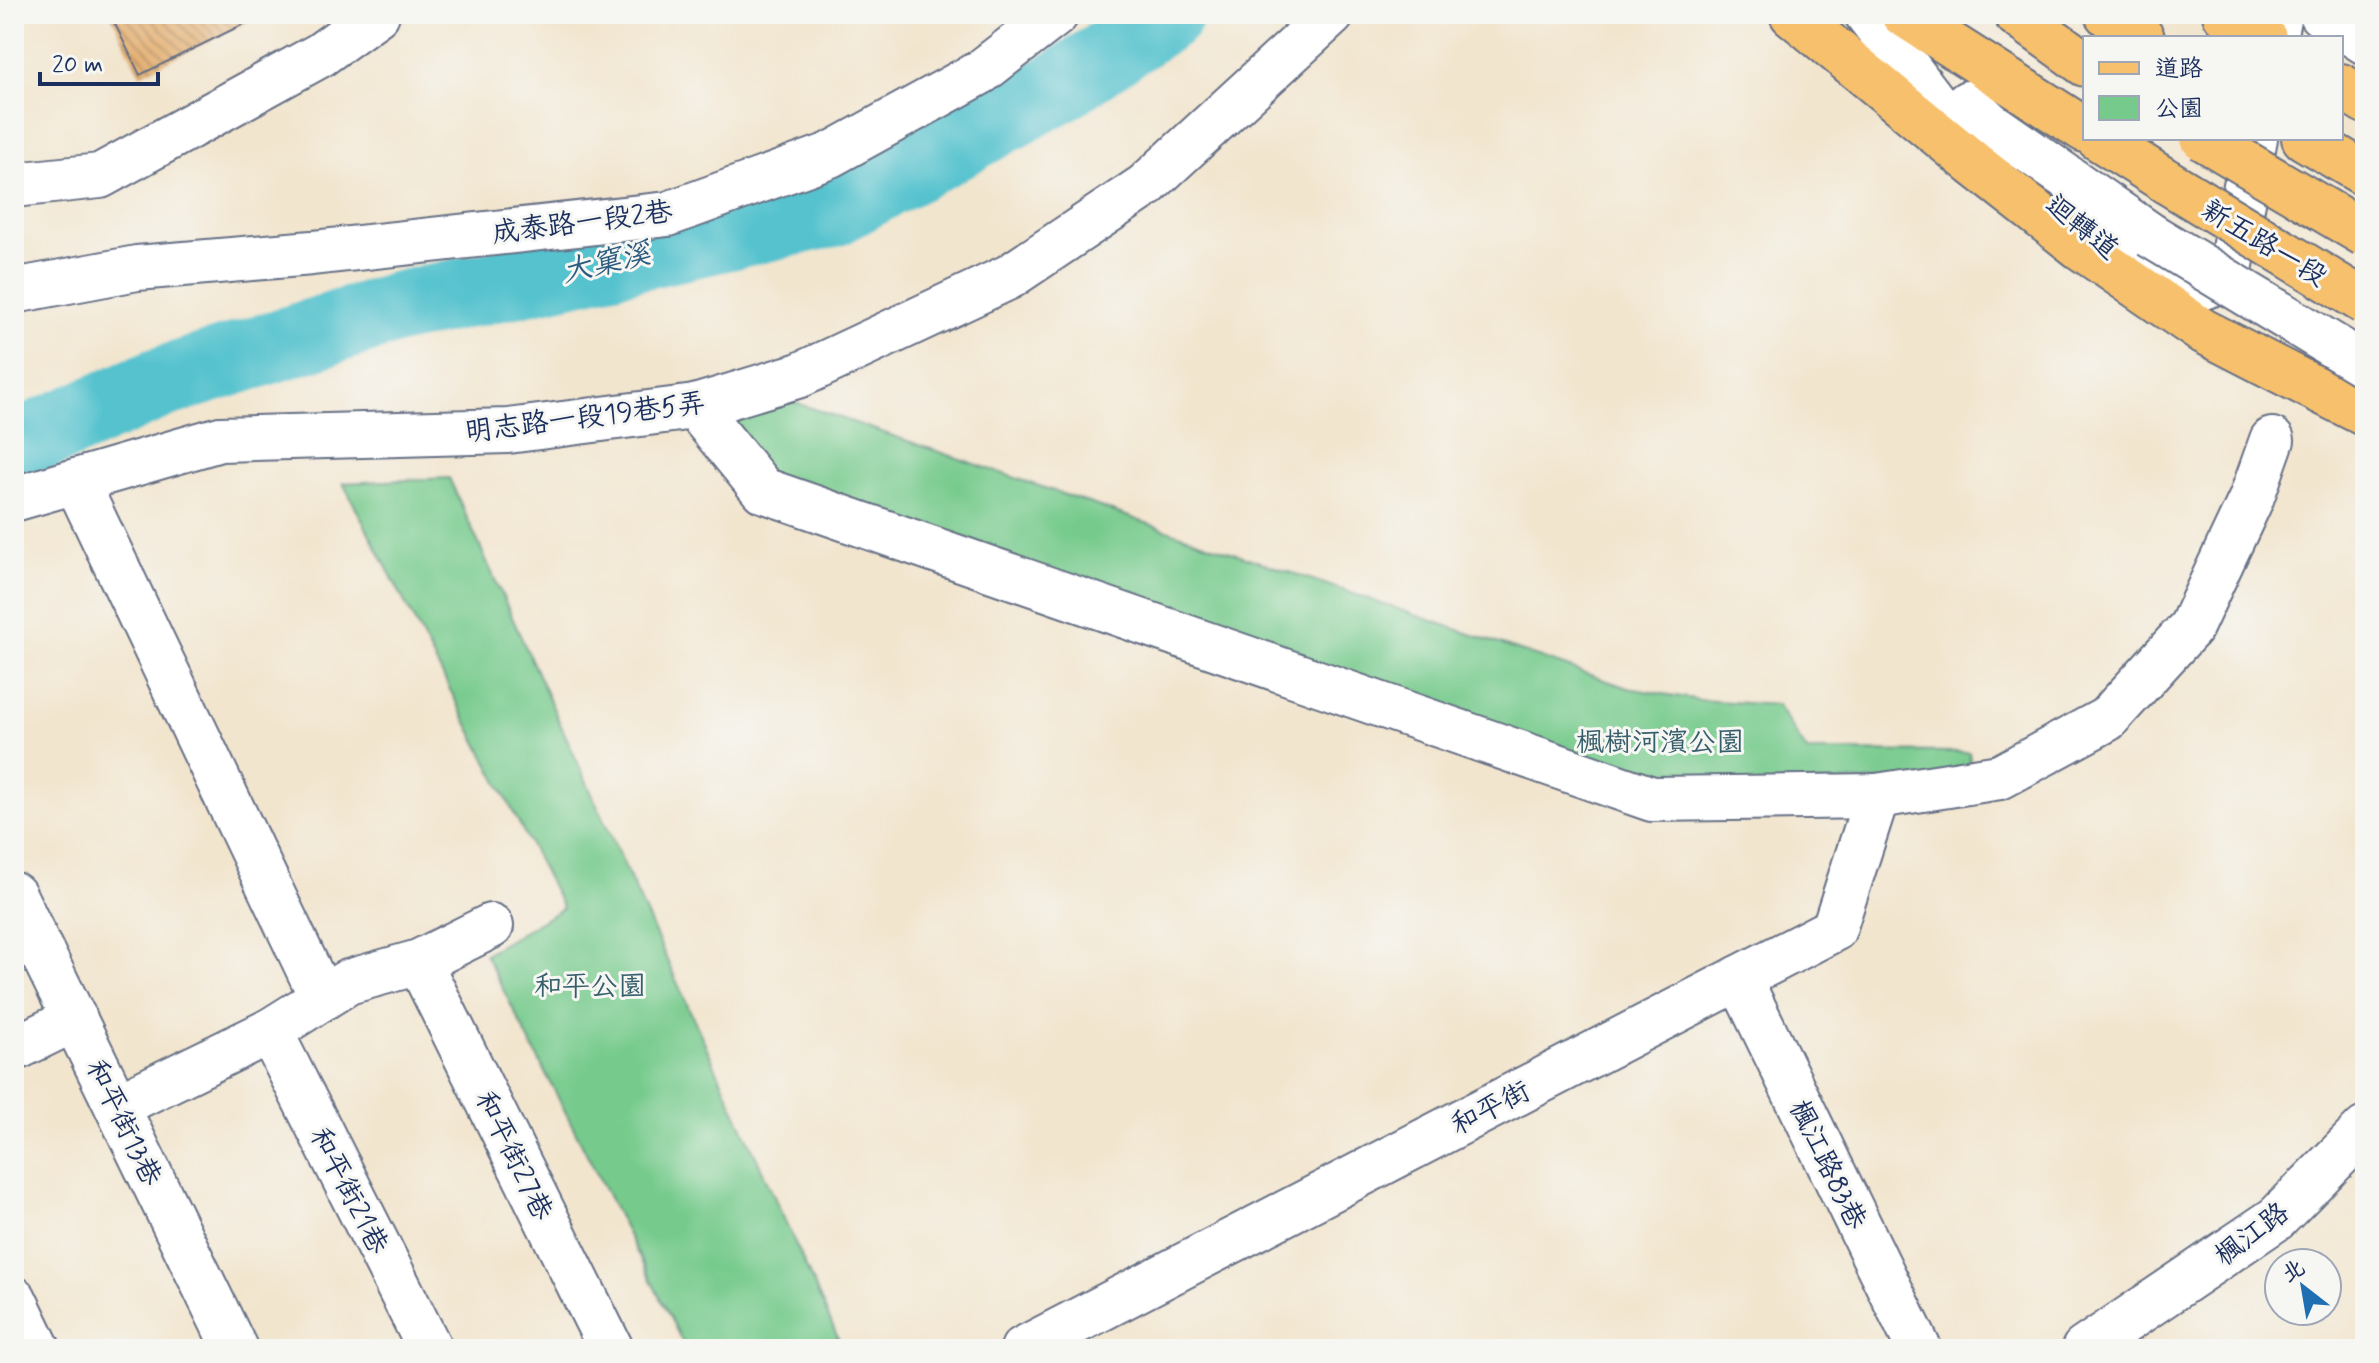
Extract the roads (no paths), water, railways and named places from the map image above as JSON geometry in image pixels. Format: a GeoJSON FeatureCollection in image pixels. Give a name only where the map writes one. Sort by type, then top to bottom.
{"type":"FeatureCollection","features":[{"type":"Feature","properties":{"kind":"main road"},"geometry":{"type":"LineString","coordinates":[[1792,14],[1974,164],[2092,255],[2201,330],[2365,414]]}},
{"type":"Feature","properties":{"kind":"main road"},"geometry":{"type":"LineString","coordinates":[[1903,14],[2083,129]]}},
{"type":"Feature","properties":{"kind":"main road"},"geometry":{"type":"LineString","coordinates":[[2016,14],[2083,63]]}},
{"type":"Feature","properties":{"kind":"main road"},"geometry":{"type":"LineString","coordinates":[[2107,14],[2139,36]]}},
{"type":"Feature","properties":{"kind":"main road"},"geometry":{"type":"LineString","coordinates":[[2225,14],[2261,36]]}},
{"type":"Feature","properties":{"kind":"main road"},"geometry":{"type":"LineString","coordinates":[[2343,87],[2365,101]]}},
{"type":"Feature","properties":{"kind":"main road","name":"新五路一段"},"geometry":{"type":"LineString","coordinates":[[2101,140],[2365,302]]}},
{"type":"Feature","properties":{"kind":"main road"},"geometry":{"type":"LineString","coordinates":[[2206,140],[2365,234]]}},
{"type":"Feature","properties":{"kind":"main road"},"geometry":{"type":"LineString","coordinates":[[2307,140],[2365,174]]}},
{"type":"Feature","properties":{"kind":"street"},"geometry":{"type":"LineString","coordinates":[[14,185],[100,176],[320,55],[377,14]]}},
{"type":"Feature","properties":{"kind":"street","name":"成泰路一段2巷"},"geometry":{"type":"LineString","coordinates":[[14,291],[137,268],[312,253],[668,214],[830,155],[981,72],[1056,14]]}},
{"type":"Feature","properties":{"kind":"street","name":"明志路一段19巷5弄"},"geometry":{"type":"LineString","coordinates":[[14,499],[220,439],[508,431],[695,407],[800,375],[1009,277],[1145,186],[1332,14]]}},
{"type":"Feature","properties":{"kind":"street","name":"迴轉道"},"geometry":{"type":"LineString","coordinates":[[1867,14],[1941,111],[2127,261],[2197,289],[2217,282],[2231,265],[2255,140]]}},
{"type":"Feature","properties":{"kind":"street"},"geometry":{"type":"LineString","coordinates":[[1878,14],[1989,123],[2150,235],[2365,365]]}},
{"type":"Feature","properties":{"kind":"street"},"geometry":{"type":"LineString","coordinates":[[2274,36],[2279,14]]}},
{"type":"Feature","properties":{"kind":"street"},"geometry":{"type":"LineString","coordinates":[[2321,14],[2365,42]]}},
{"type":"Feature","properties":{"kind":"street"},"geometry":{"type":"LineString","coordinates":[[695,407],[763,490],[1652,799],[1877,796],[2000,777],[2107,719],[2191,627],[2251,499],[2272,440]]}},
{"type":"Feature","properties":{"kind":"street"},"geometry":{"type":"LineString","coordinates":[[76,481],[322,998]]}},
{"type":"Feature","properties":{"kind":"street","name":"和平街"},"geometry":{"type":"LineString","coordinates":[[1023,1349],[1834,929],[1877,796]]}},
{"type":"Feature","properties":{"kind":"street","name":"和平街13巷"},"geometry":{"type":"LineString","coordinates":[[14,895],[235,1349]]}},
{"type":"Feature","properties":{"kind":"street"},"geometry":{"type":"LineString","coordinates":[[117,1106],[270,1031],[348,982],[419,962],[491,926]]}},
{"type":"Feature","properties":{"kind":"street","name":"和平街27巷"},"geometry":{"type":"LineString","coordinates":[[419,962],[611,1349]]}},
{"type":"Feature","properties":{"kind":"street","name":"楓江路83巷"},"geometry":{"type":"LineString","coordinates":[[1739,978],[1919,1349]]}},
{"type":"Feature","properties":{"kind":"street"},"geometry":{"type":"LineString","coordinates":[[14,1049],[75,1019]]}},
{"type":"Feature","properties":{"kind":"street","name":"和平街21巷"},"geometry":{"type":"LineString","coordinates":[[270,1031],[430,1349]]}},
{"type":"Feature","properties":{"kind":"street","name":"楓江路"},"geometry":{"type":"LineString","coordinates":[[2084,1349],[2277,1218],[2365,1129]]}},
{"type":"Feature","properties":{"kind":"street"},"geometry":{"type":"LineString","coordinates":[[14,1299],[38,1349]]}},
{"type":"Feature","properties":{"kind":"waterway","name":"大窠溪"},"geometry":{"type":"LineString","coordinates":[[14,447],[160,383],[396,308],[833,211],[1061,86],[1168,14]]}},
{"type":"Feature","properties":{"kind":"park label","name":"楓樹河濱公園"},"geometry":{"type":"Point","coordinates":[1660,741]}},
{"type":"Feature","properties":{"kind":"park label","name":"和平公園"},"geometry":{"type":"Point","coordinates":[590,985]}}]}
